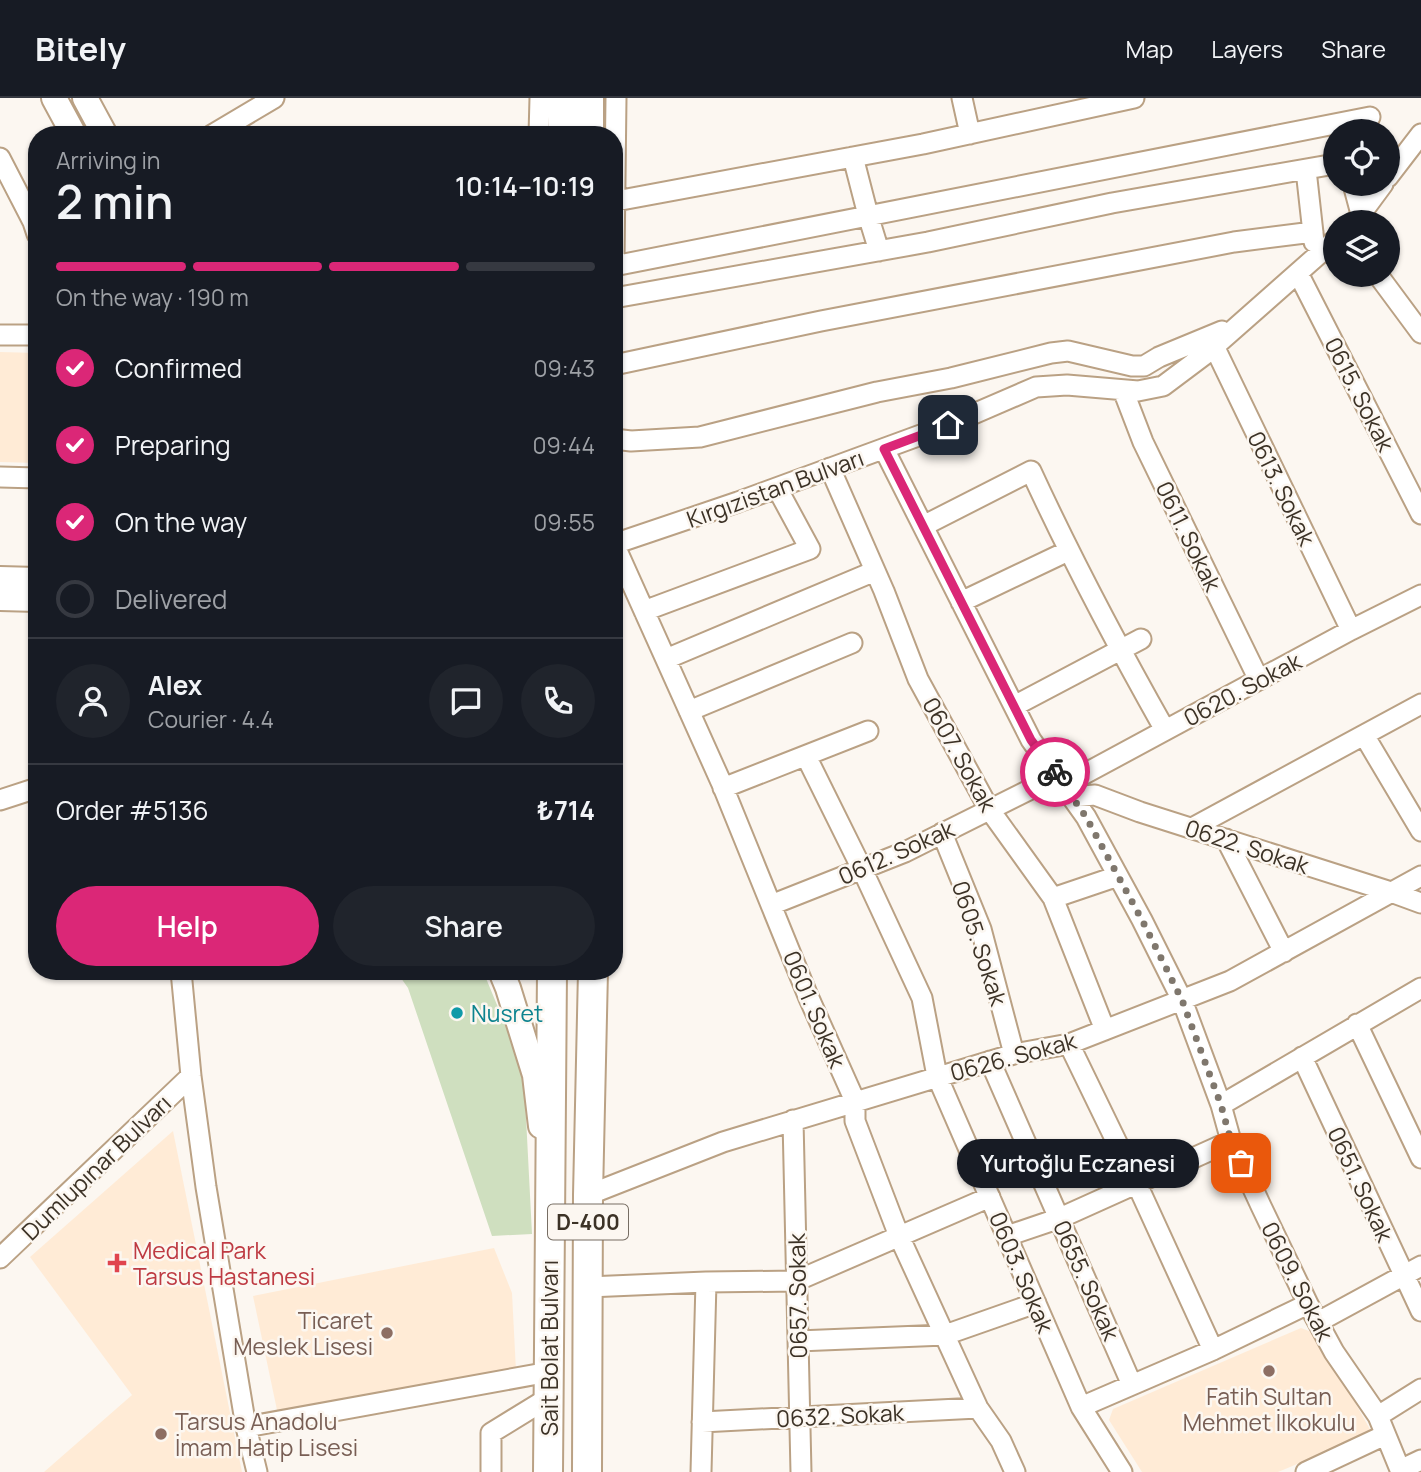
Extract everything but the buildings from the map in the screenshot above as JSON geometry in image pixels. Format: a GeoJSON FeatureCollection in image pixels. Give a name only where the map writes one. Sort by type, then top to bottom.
{"type":"FeatureCollection","features":[{"type":"Feature","properties":{"kind":"highway"},"geometry":{"type":"LineString","coordinates":[[562,126],[563,98]]}},
{"type":"Feature","properties":{"kind":"highway"},"geometry":{"type":"LineString","coordinates":[[589,98],[589,126]]}},
{"type":"Feature","properties":{"kind":"highway","name":"Sait Bolat Bulvarı"},"geometry":{"type":"LineString","coordinates":[[548,1472],[552,980]]}},
{"type":"Feature","properties":{"kind":"highway","name":"D-400"},"geometry":{"type":"LineString","coordinates":[[587,1472],[593,980]]}},
{"type":"Feature","properties":{"kind":"main road"},"geometry":{"type":"LineString","coordinates":[[54,98],[69,126]]}},
{"type":"Feature","properties":{"kind":"main road"},"geometry":{"type":"LineString","coordinates":[[85,98],[100,126]]}},
{"type":"Feature","properties":{"kind":"main road"},"geometry":{"type":"LineString","coordinates":[[0,579],[28,580]]}},
{"type":"Feature","properties":{"kind":"main road"},"geometry":{"type":"LineString","coordinates":[[0,598],[28,598]]}},
{"type":"Feature","properties":{"kind":"main road"},"geometry":{"type":"LineString","coordinates":[[505,980],[535,1075],[550,1200]]}},
{"type":"Feature","properties":{"kind":"street"},"geometry":{"type":"LineString","coordinates":[[222,126],[246,105],[274,98]]}},
{"type":"Feature","properties":{"kind":"street"},"geometry":{"type":"LineString","coordinates":[[539,126],[540,98]]}},
{"type":"Feature","properties":{"kind":"street"},"geometry":{"type":"LineString","coordinates":[[616,98],[616,126]]}},
{"type":"Feature","properties":{"kind":"street"},"geometry":{"type":"LineString","coordinates":[[962,98],[970,134]]}},
{"type":"Feature","properties":{"kind":"street"},"geometry":{"type":"LineString","coordinates":[[623,200],[970,134],[1134,98]]}},
{"type":"Feature","properties":{"kind":"street"},"geometry":{"type":"LineString","coordinates":[[1364,119],[1370,117]]}},
{"type":"Feature","properties":{"kind":"street"},"geometry":{"type":"LineString","coordinates":[[623,264],[868,215],[1323,130]]}},
{"type":"Feature","properties":{"kind":"street"},"geometry":{"type":"LineString","coordinates":[[1400,165],[1417,147]]}},
{"type":"Feature","properties":{"kind":"street"},"geometry":{"type":"LineString","coordinates":[[853,157],[879,251]]}},
{"type":"Feature","properties":{"kind":"street"},"geometry":{"type":"LineString","coordinates":[[0,158],[28,212]]}},
{"type":"Feature","properties":{"kind":"street"},"geometry":{"type":"LineString","coordinates":[[623,296],[879,251],[1112,203],[1323,166]]}},
{"type":"Feature","properties":{"kind":"street"},"geometry":{"type":"LineString","coordinates":[[1306,170],[1316,257]]}},
{"type":"Feature","properties":{"kind":"street"},"geometry":{"type":"LineString","coordinates":[[623,363],[1234,242],[1313,232]]}},
{"type":"Feature","properties":{"kind":"street","name":"Kırgızistan Bulvarı"},"geometry":{"type":"LineString","coordinates":[[623,541],[884,449],[1036,387],[1067,385],[1138,391],[1163,386],[1214,346],[1323,251]]}},
{"type":"Feature","properties":{"kind":"street","name":"0615. Sokak"},"geometry":{"type":"LineString","coordinates":[[1298,273],[1421,514]]}},
{"type":"Feature","properties":{"kind":"street"},"geometry":{"type":"LineString","coordinates":[[1387,287],[1421,333]]}},
{"type":"Feature","properties":{"kind":"street"},"geometry":{"type":"LineString","coordinates":[[623,440],[700,437],[877,392],[951,378],[1051,353],[1068,351],[1132,366],[1144,366],[1239,324]]}},
{"type":"Feature","properties":{"kind":"street"},"geometry":{"type":"LineString","coordinates":[[0,335],[28,335]]}},
{"type":"Feature","properties":{"kind":"street","name":"0613. Sokak"},"geometry":{"type":"LineString","coordinates":[[1214,346],[1351,630]]}},
{"type":"Feature","properties":{"kind":"street","name":"0611. Sokak"},"geometry":{"type":"LineString","coordinates":[[1123,390],[1143,442],[1259,680]]}},
{"type":"Feature","properties":{"kind":"street","name":"0609. Sokak"},"geometry":{"type":"LineString","coordinates":[[884,449],[1031,740],[1086,817],[1182,1000],[1221,1105],[1231,1141],[1308,1304],[1335,1352],[1378,1416],[1401,1471]]}},
{"type":"Feature","properties":{"kind":"street","name":"0607. Sokak"},"geometry":{"type":"LineString","coordinates":[[830,468],[918,679],[989,809],[1053,898],[1105,1030]]}},
{"type":"Feature","properties":{"kind":"street"},"geometry":{"type":"LineString","coordinates":[[923,526],[1031,471],[1068,551],[1165,730]]}},
{"type":"Feature","properties":{"kind":"street"},"geometry":{"type":"LineString","coordinates":[[0,477],[28,478]]}},
{"type":"Feature","properties":{"kind":"street"},"geometry":{"type":"LineString","coordinates":[[644,611],[810,549],[777,488]]}},
{"type":"Feature","properties":{"kind":"street"},"geometry":{"type":"LineString","coordinates":[[961,602],[1068,551]]}},
{"type":"Feature","properties":{"kind":"street","name":"0601. Sokak"},"geometry":{"type":"LineString","coordinates":[[623,564],[723,788],[808,996],[855,1101],[855,1121],[900,1236],[978,1408],[1000,1441],[1015,1472]]}},
{"type":"Feature","properties":{"kind":"street"},"geometry":{"type":"LineString","coordinates":[[666,659],[875,571]]}},
{"type":"Feature","properties":{"kind":"street","name":"0620. Sokak"},"geometry":{"type":"LineString","coordinates":[[1064,786],[1351,630],[1421,595]]}},
{"type":"Feature","properties":{"kind":"street"},"geometry":{"type":"LineString","coordinates":[[1014,706],[1140,639]]}},
{"type":"Feature","properties":{"kind":"street"},"geometry":{"type":"LineString","coordinates":[[689,711],[852,643]]}},
{"type":"Feature","properties":{"kind":"street"},"geometry":{"type":"LineString","coordinates":[[1192,828],[1421,704]]}},
{"type":"Feature","properties":{"kind":"street"},"geometry":{"type":"LineString","coordinates":[[723,788],[867,731]]}},
{"type":"Feature","properties":{"kind":"street"},"geometry":{"type":"LineString","coordinates":[[1364,735],[1421,831]]}},
{"type":"Feature","properties":{"kind":"street","name":"0603. Sokak"},"geometry":{"type":"LineString","coordinates":[[806,755],[922,998],[937,1076],[1081,1407],[1122,1472]]}},
{"type":"Feature","properties":{"kind":"street","name":"0612. Sokak"},"geometry":{"type":"LineString","coordinates":[[771,905],[905,852],[989,809],[1064,786]]}},
{"type":"Feature","properties":{"kind":"street","name":"0622. Sokak"},"geometry":{"type":"LineString","coordinates":[[1064,786],[1421,903]]}},
{"type":"Feature","properties":{"kind":"street"},"geometry":{"type":"LineString","coordinates":[[0,800],[28,791]]}},
{"type":"Feature","properties":{"kind":"street","name":"0605. Sokak"},"geometry":{"type":"LineString","coordinates":[[942,833],[981,929],[1014,1054]]}},
{"type":"Feature","properties":{"kind":"street"},"geometry":{"type":"LineString","coordinates":[[1226,839],[1284,951]]}},
{"type":"Feature","properties":{"kind":"street"},"geometry":{"type":"LineString","coordinates":[[1053,898],[1118,876]]}},
{"type":"Feature","properties":{"kind":"street","name":"0626. Sokak"},"geometry":{"type":"LineString","coordinates":[[589,1195],[723,1142],[1014,1054],[1069,1044],[1230,981],[1421,876]]}},
{"type":"Feature","properties":{"kind":"street"},"geometry":{"type":"LineString","coordinates":[[182,980],[206,1187],[246,1427],[257,1472]]}},
{"type":"Feature","properties":{"kind":"street"},"geometry":{"type":"LineString","coordinates":[[1221,1105],[1421,988]]}},
{"type":"Feature","properties":{"kind":"street"},"geometry":{"type":"LineString","coordinates":[[1357,1024],[1421,1158]]}},
{"type":"Feature","properties":{"kind":"street"},"geometry":{"type":"LineString","coordinates":[[1069,1044],[1213,1350]]}},
{"type":"Feature","properties":{"kind":"street","name":"0651. Sokak"},"geometry":{"type":"LineString","coordinates":[[1302,1057],[1421,1311]]}},
{"type":"Feature","properties":{"kind":"street","name":"0655. Sokak"},"geometry":{"type":"LineString","coordinates":[[990,1061],[1132,1385]]}},
{"type":"Feature","properties":{"kind":"street","name":"Dumlupınar Bulvarı"},"geometry":{"type":"LineString","coordinates":[[0,1258],[191,1076]]}},
{"type":"Feature","properties":{"kind":"street","name":"0657. Sokak"},"geometry":{"type":"LineString","coordinates":[[793,1121],[801,1472]]}},
{"type":"Feature","properties":{"kind":"street"},"geometry":{"type":"LineString","coordinates":[[1007,1236],[1059,1218],[1231,1141]]}},
{"type":"Feature","properties":{"kind":"street"},"geometry":{"type":"LineString","coordinates":[[588,1287],[796,1281],[990,1197]]}},
{"type":"Feature","properties":{"kind":"street"},"geometry":{"type":"LineString","coordinates":[[1318,1322],[1421,1266]]}},
{"type":"Feature","properties":{"kind":"street"},"geometry":{"type":"LineString","coordinates":[[701,1472],[706,1282]]}},
{"type":"Feature","properties":{"kind":"street"},"geometry":{"type":"LineString","coordinates":[[798,1341],[945,1335],[1036,1303]]}},
{"type":"Feature","properties":{"kind":"street"},"geometry":{"type":"LineString","coordinates":[[1081,1407],[1213,1350],[1308,1304]]}},
{"type":"Feature","properties":{"kind":"street"},"geometry":{"type":"LineString","coordinates":[[246,1427],[548,1385]]}},
{"type":"Feature","properties":{"kind":"street"},"geometry":{"type":"LineString","coordinates":[[491,1472],[491,1433],[548,1385]]}},
{"type":"Feature","properties":{"kind":"street"},"geometry":{"type":"LineString","coordinates":[[1378,1416],[1421,1389]]}},
{"type":"Feature","properties":{"kind":"street","name":"0632. Sokak"},"geometry":{"type":"LineString","coordinates":[[702,1422],[978,1408]]}},
{"type":"Feature","properties":{"kind":"street"},"geometry":{"type":"LineString","coordinates":[[1306,1472],[1385,1435]]}},
{"type":"Feature","properties":{"kind":"street"},"geometry":{"type":"LineString","coordinates":[[1401,1471],[1421,1460]]}},
{"type":"Feature","properties":{"kind":"shaded area"},"geometry":{"type":"Polygon","coordinates":[[[0,352],[28,353],[28,463],[0,462],[0,352]]]}},
{"type":"Feature","properties":{"kind":"shaded area","name":"Medical Park Tarsus Hastanesi"},"geometry":{"type":"Polygon","coordinates":[[[173,1131],[242,1472],[44,1472],[132,1395],[30,1257],[173,1131]]]}},
{"type":"Feature","properties":{"kind":"shaded area","name":"Ticaret Meslek Lisesi"},"geometry":{"type":"Polygon","coordinates":[[[494,1248],[512,1293],[516,1371],[277,1410],[253,1296],[494,1248]]]}},
{"type":"Feature","properties":{"kind":"shaded area","name":"Fatih Sultan Mehmet İlkokulu"},"geometry":{"type":"Polygon","coordinates":[[[1301,1328],[1317,1334],[1372,1433],[1278,1472],[1142,1472],[1109,1420],[1113,1409],[1301,1328]]]}},
{"type":"Feature","properties":{"kind":"green space"},"geometry":{"type":"Polygon","coordinates":[[[402,980],[487,980],[521,1063],[532,1234],[492,1236],[408,988],[402,980]]]}},
{"type":"Feature","properties":{"kind":"way so far"},"geometry":{"type":"LineString","coordinates":[[1055,772],[1086,817],[1182,1000],[1241,1163]]}},
{"type":"Feature","properties":{"kind":"place","name":"Nusret"},"geometry":{"type":"Point","coordinates":[457,1013]}},
{"type":"Feature","properties":{"kind":"place","name":"Yurtoğlu Eczanesi"},"geometry":{"type":"Point","coordinates":[1241,1163]}},
{"type":"Feature","properties":{"kind":"place","name":"Medical Park Tarsus Hastanesi"},"geometry":{"type":"Point","coordinates":[117,1263]}},
{"type":"Feature","properties":{"kind":"place","name":"Ticaret Meslek Lisesi"},"geometry":{"type":"Point","coordinates":[387,1333]}},
{"type":"Feature","properties":{"kind":"place","name":"Fatih Sultan Mehmet İlkokulu"},"geometry":{"type":"Point","coordinates":[1269,1371]}},
{"type":"Feature","properties":{"kind":"place","name":"Tarsus Anadolu İmam Hatip Lisesi"},"geometry":{"type":"Point","coordinates":[161,1434]}},
{"type":"Feature","properties":{"kind":"route"},"geometry":{"type":"LineString","coordinates":[[948,425],[884,449],[1031,740],[1055,772]]}}]}
